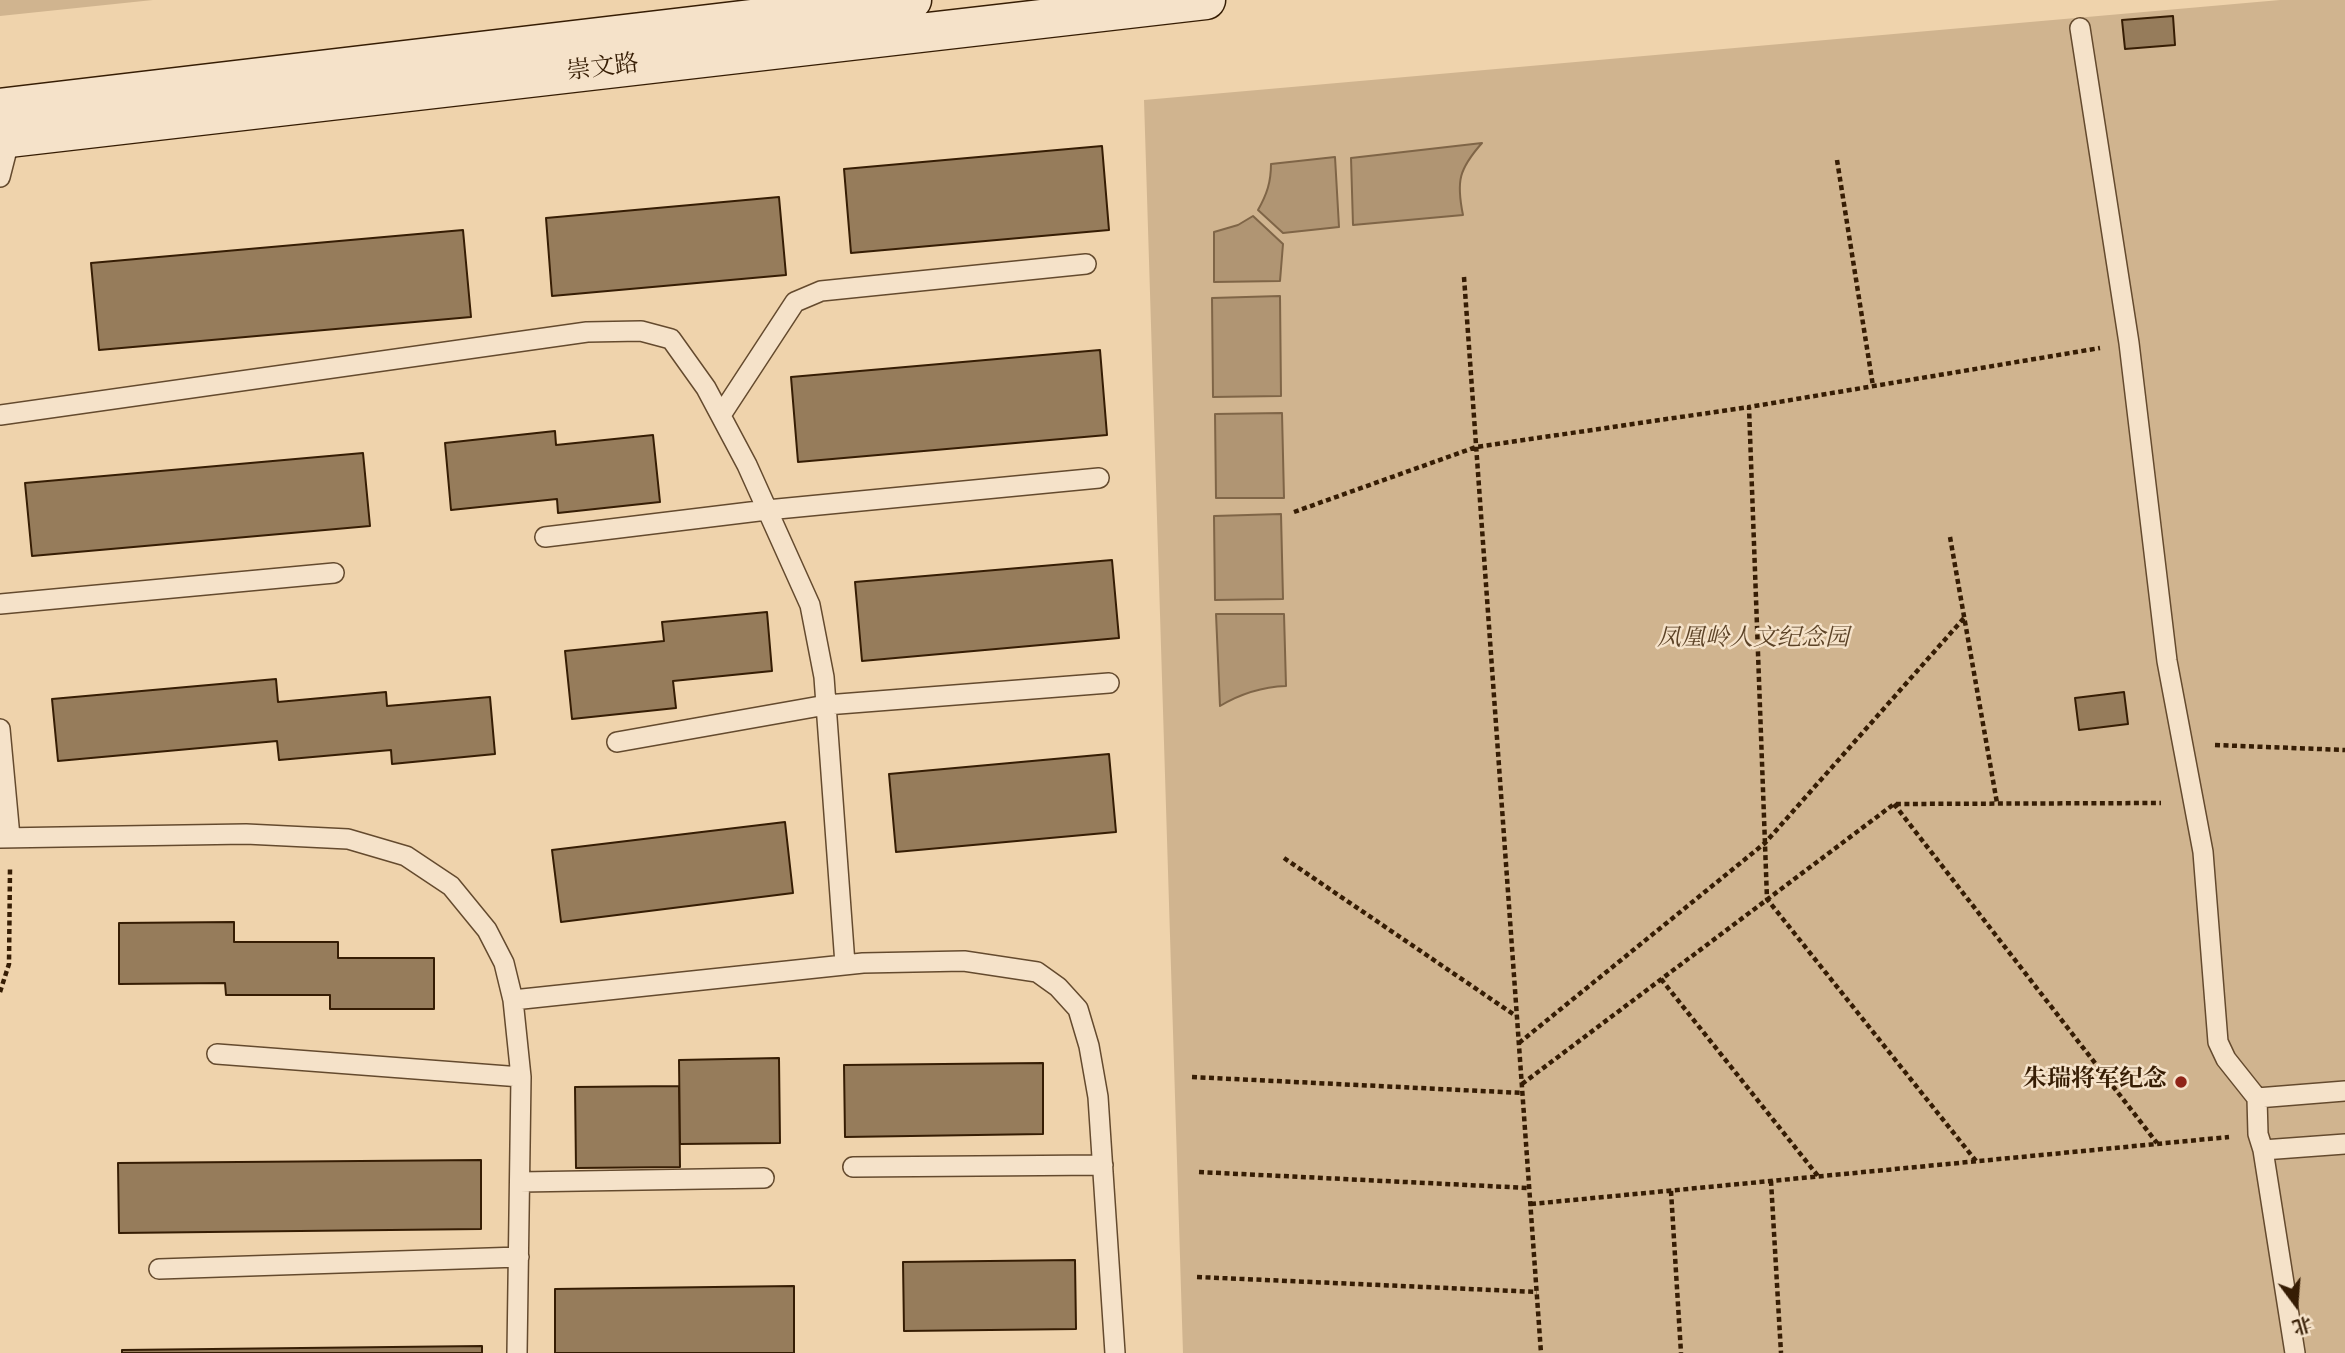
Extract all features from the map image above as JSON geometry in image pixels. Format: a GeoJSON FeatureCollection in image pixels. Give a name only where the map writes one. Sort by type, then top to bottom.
{"type":"FeatureCollection","features":[{"type":"Feature","properties":{"kind":"street","name":"崇文路"},"geometry":{"type":"LineString","coordinates":[[6,123],[912,0]]}},
{"type":"Feature","properties":{"kind":"street","name":"崇文路"},"geometry":{"type":"LineString","coordinates":[[6,123],[1206,0]]}},
{"type":"Feature","properties":{"kind":"lane"},"geometry":{"type":"LineString","coordinates":[[2080,29],[2129,343],[2167,661],[2203,852],[2218,1042],[2226,1059],[2257,1098],[2260,1142],[2295,1353]]}},
{"type":"Feature","properties":{"kind":"lane"},"geometry":{"type":"LineString","coordinates":[[0,177],[6,123]]}},
{"type":"Feature","properties":{"kind":"lane"},"geometry":{"type":"LineString","coordinates":[[721,415],[795,302],[812,294],[1086,264]]}},
{"type":"Feature","properties":{"kind":"lane"},"geometry":{"type":"LineString","coordinates":[[0,415],[587,332],[640,331],[671,339],[706,388],[721,415],[747,465],[810,605],[824,677],[845,964]]}},
{"type":"Feature","properties":{"kind":"lane"},"geometry":{"type":"LineString","coordinates":[[545,537],[767,510],[1099,478]]}},
{"type":"Feature","properties":{"kind":"lane"},"geometry":{"type":"LineString","coordinates":[[0,604],[334,573]]}},
{"type":"Feature","properties":{"kind":"lane"},"geometry":{"type":"LineString","coordinates":[[617,742],[826,705],[1110,683]]}},
{"type":"Feature","properties":{"kind":"lane"},"geometry":{"type":"LineString","coordinates":[[0,729],[5,838],[246,834],[348,839],[406,856],[451,887],[487,930],[504,963],[513,1000],[521,1077],[517,1353]]}},
{"type":"Feature","properties":{"kind":"lane"},"geometry":{"type":"LineString","coordinates":[[513,1000],[845,964],[964,961],[1037,972],[1058,987],[1078,1009],[1089,1046],[1098,1097],[1115,1353]]}},
{"type":"Feature","properties":{"kind":"lane"},"geometry":{"type":"LineString","coordinates":[[218,1054],[521,1077]]}},
{"type":"Feature","properties":{"kind":"lane"},"geometry":{"type":"LineString","coordinates":[[2257,1098],[2345,1091]]}},
{"type":"Feature","properties":{"kind":"lane"},"geometry":{"type":"LineString","coordinates":[[2260,1142],[2345,1144]]}},
{"type":"Feature","properties":{"kind":"lane"},"geometry":{"type":"LineString","coordinates":[[853,1167],[1103,1165]]}},
{"type":"Feature","properties":{"kind":"lane"},"geometry":{"type":"LineString","coordinates":[[520,1182],[764,1178]]}},
{"type":"Feature","properties":{"kind":"lane"},"geometry":{"type":"LineString","coordinates":[[159,1269],[519,1257]]}},
{"type":"Feature","properties":{"kind":"path"},"geometry":{"type":"LineString","coordinates":[[1837,160],[1873,386]]}},
{"type":"Feature","properties":{"kind":"path"},"geometry":{"type":"LineString","coordinates":[[1464,276],[1541,1353]]}},
{"type":"Feature","properties":{"kind":"path"},"geometry":{"type":"LineString","coordinates":[[1294,512],[1476,447],[1749,407],[2129,343]]}},
{"type":"Feature","properties":{"kind":"path"},"geometry":{"type":"LineString","coordinates":[[1749,407],[1767,900],[1976,1161]]}},
{"type":"Feature","properties":{"kind":"path"},"geometry":{"type":"LineString","coordinates":[[1950,537],[1997,803]]}},
{"type":"Feature","properties":{"kind":"path"},"geometry":{"type":"LineString","coordinates":[[1519,1043],[1765,843],[1964,618]]}},
{"type":"Feature","properties":{"kind":"path"},"geometry":{"type":"LineString","coordinates":[[2183,743],[2345,750]]}},
{"type":"Feature","properties":{"kind":"path"},"geometry":{"type":"LineString","coordinates":[[1522,1084],[1894,804],[2194,803]]}},
{"type":"Feature","properties":{"kind":"path"},"geometry":{"type":"LineString","coordinates":[[1894,804],[2157,1144]]}},
{"type":"Feature","properties":{"kind":"path"},"geometry":{"type":"LineString","coordinates":[[0,992],[9,964],[5,838]]}},
{"type":"Feature","properties":{"kind":"path"},"geometry":{"type":"LineString","coordinates":[[1284,858],[1517,1016]]}},
{"type":"Feature","properties":{"kind":"path"},"geometry":{"type":"LineString","coordinates":[[1661,979],[1819,1176]]}},
{"type":"Feature","properties":{"kind":"path"},"geometry":{"type":"LineString","coordinates":[[1192,1076],[1523,1093]]}},
{"type":"Feature","properties":{"kind":"path"},"geometry":{"type":"LineString","coordinates":[[1531,1204],[2157,1144],[2260,1142]]}},
{"type":"Feature","properties":{"kind":"path"},"geometry":{"type":"LineString","coordinates":[[1199,1172],[1529,1188]]}},
{"type":"Feature","properties":{"kind":"path"},"geometry":{"type":"LineString","coordinates":[[1771,1181],[1782,1353]]}},
{"type":"Feature","properties":{"kind":"path"},"geometry":{"type":"LineString","coordinates":[[1671,1191],[1681,1353]]}},
{"type":"Feature","properties":{"kind":"path"},"geometry":{"type":"LineString","coordinates":[[1197,1277],[1537,1292]]}},
{"type":"Feature","properties":{"kind":"green space"},"geometry":{"type":"Polygon","coordinates":[[[0,0],[153,0],[0,16],[0,0]]]}},
{"type":"Feature","properties":{"kind":"green space","name":"凤凰岭人文纪念园"},"geometry":{"type":"Polygon","coordinates":[[[2280,0],[2345,0],[2345,1353],[1183,1353],[1144,100],[2280,0]]]}},
{"type":"Feature","properties":{"kind":"shaded area"},"geometry":{"type":"Polygon","coordinates":[[[1482,143],[1468,160],[1461,176],[1463,215],[1353,225],[1351,158],[1482,143]]]}},
{"type":"Feature","properties":{"kind":"shaded area"},"geometry":{"type":"Polygon","coordinates":[[[1335,157],[1339,227],[1283,233],[1258,210],[1268,188],[1271,164],[1335,157]]]}},
{"type":"Feature","properties":{"kind":"shaded area"},"geometry":{"type":"Polygon","coordinates":[[[1253,216],[1283,244],[1280,281],[1214,282],[1214,232],[1238,225],[1253,216]]]}},
{"type":"Feature","properties":{"kind":"shaded area"},"geometry":{"type":"Polygon","coordinates":[[[1280,296],[1281,396],[1213,397],[1212,298],[1280,296]]]}},
{"type":"Feature","properties":{"kind":"shaded area"},"geometry":{"type":"Polygon","coordinates":[[[1282,413],[1284,498],[1216,498],[1215,414],[1282,413]]]}},
{"type":"Feature","properties":{"kind":"shaded area"},"geometry":{"type":"Polygon","coordinates":[[[1281,514],[1283,599],[1215,600],[1214,516],[1281,514]]]}},
{"type":"Feature","properties":{"kind":"shaded area"},"geometry":{"type":"Polygon","coordinates":[[[1216,614],[1284,614],[1286,686],[1251,692],[1220,706],[1216,614]]]}},
{"type":"Feature","properties":{"kind":"building"},"geometry":{"type":"Polygon","coordinates":[[[2173,16],[2175,45],[2125,49],[2122,20],[2173,16]]]}},
{"type":"Feature","properties":{"kind":"building"},"geometry":{"type":"Polygon","coordinates":[[[1102,146],[1109,230],[851,253],[844,169],[1102,146]]]}},
{"type":"Feature","properties":{"kind":"building"},"geometry":{"type":"Polygon","coordinates":[[[779,197],[786,275],[552,296],[546,218],[779,197]]]}},
{"type":"Feature","properties":{"kind":"building"},"geometry":{"type":"Polygon","coordinates":[[[463,230],[471,317],[99,350],[91,263],[463,230]]]}},
{"type":"Feature","properties":{"kind":"building"},"geometry":{"type":"Polygon","coordinates":[[[1100,350],[1107,435],[798,462],[791,377],[1100,350]]]}},
{"type":"Feature","properties":{"kind":"building"},"geometry":{"type":"Polygon","coordinates":[[[555,431],[556,445],[653,435],[660,502],[558,513],[557,499],[451,510],[445,443],[555,431]]]}},
{"type":"Feature","properties":{"kind":"building"},"geometry":{"type":"Polygon","coordinates":[[[363,453],[370,526],[32,556],[25,483],[363,453]]]}},
{"type":"Feature","properties":{"kind":"building"},"geometry":{"type":"Polygon","coordinates":[[[1112,560],[1119,638],[862,661],[855,582],[1112,560]]]}},
{"type":"Feature","properties":{"kind":"building"},"geometry":{"type":"Polygon","coordinates":[[[767,612],[772,671],[673,681],[676,708],[572,719],[565,651],[664,641],[662,622],[767,612]]]}},
{"type":"Feature","properties":{"kind":"building"},"geometry":{"type":"Polygon","coordinates":[[[276,679],[278,702],[386,692],[387,706],[490,697],[495,754],[392,764],[391,750],[279,760],[277,741],[58,761],[52,699],[276,679]]]}},
{"type":"Feature","properties":{"kind":"building"},"geometry":{"type":"Polygon","coordinates":[[[2124,692],[2128,724],[2079,730],[2075,698],[2124,692]]]}},
{"type":"Feature","properties":{"kind":"building"},"geometry":{"type":"Polygon","coordinates":[[[1109,754],[1116,832],[896,852],[889,774],[1109,754]]]}},
{"type":"Feature","properties":{"kind":"building"},"geometry":{"type":"Polygon","coordinates":[[[785,822],[793,893],[561,922],[552,850],[785,822]]]}},
{"type":"Feature","properties":{"kind":"building"},"geometry":{"type":"Polygon","coordinates":[[[234,922],[234,942],[338,942],[338,958],[434,958],[434,1009],[330,1009],[330,995],[226,995],[225,983],[119,984],[119,923],[234,922]]]}},
{"type":"Feature","properties":{"kind":"building"},"geometry":{"type":"Polygon","coordinates":[[[779,1058],[780,1143],[680,1144],[679,1060],[779,1058]]]}},
{"type":"Feature","properties":{"kind":"building"},"geometry":{"type":"Polygon","coordinates":[[[1043,1063],[1043,1134],[845,1137],[844,1065],[1043,1063]]]}},
{"type":"Feature","properties":{"kind":"building"},"geometry":{"type":"Polygon","coordinates":[[[679,1086],[680,1167],[576,1168],[575,1087],[679,1086]]]}},
{"type":"Feature","properties":{"kind":"building"},"geometry":{"type":"Polygon","coordinates":[[[481,1160],[481,1229],[119,1233],[118,1163],[481,1160]]]}},
{"type":"Feature","properties":{"kind":"building"},"geometry":{"type":"Polygon","coordinates":[[[1075,1260],[1076,1329],[904,1331],[903,1262],[1075,1260]]]}},
{"type":"Feature","properties":{"kind":"building"},"geometry":{"type":"Polygon","coordinates":[[[794,1286],[794,1353],[555,1353],[555,1289],[794,1286]]]}},
{"type":"Feature","properties":{"kind":"building"},"geometry":{"type":"Polygon","coordinates":[[[482,1346],[482,1353],[122,1353],[122,1350],[482,1346]]]}},
{"type":"Feature","properties":{"kind":"place","name":"朱瑞将军纪念"},"geometry":{"type":"Point","coordinates":[2181,1082]}}]}
